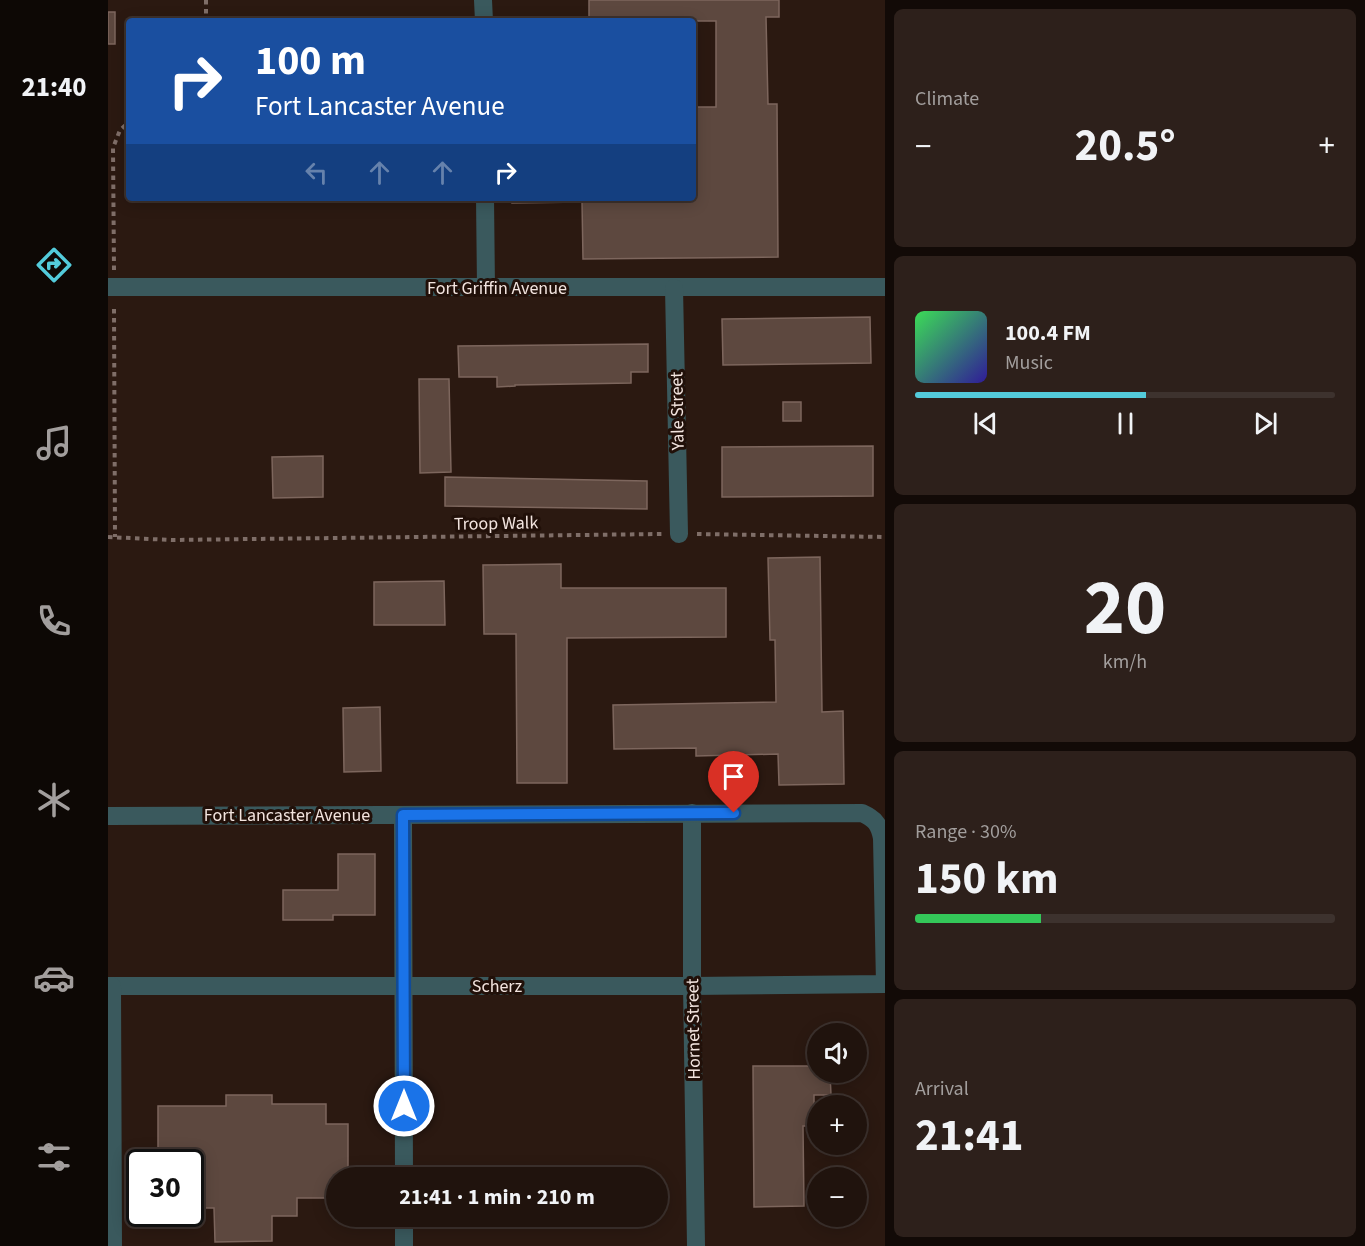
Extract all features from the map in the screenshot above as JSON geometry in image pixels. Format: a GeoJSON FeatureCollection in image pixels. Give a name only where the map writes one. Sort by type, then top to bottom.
{"type":"FeatureCollection","features":[{"type":"Feature","properties":{"kind":"street"},"geometry":{"type":"LineString","coordinates":[[483,0],[483,18]]}},
{"type":"Feature","properties":{"kind":"street"},"geometry":{"type":"LineString","coordinates":[[485,201],[486,288]]}},
{"type":"Feature","properties":{"kind":"street","name":"Fort Griffin Avenue"},"geometry":{"type":"LineString","coordinates":[[111,281],[486,288],[885,287]]}},
{"type":"Feature","properties":{"kind":"street","name":"Yale Street"},"geometry":{"type":"LineString","coordinates":[[674,288],[679,534]]}},
{"type":"Feature","properties":{"kind":"street","name":"Hornet Street"},"geometry":{"type":"LineString","coordinates":[[692,813],[696,1246]]}},
{"type":"Feature","properties":{"kind":"street","name":"Fort Lancaster Avenue"},"geometry":{"type":"LineString","coordinates":[[108,816],[862,813],[872,818],[880,826],[882,838],[885,984]]}},
{"type":"Feature","properties":{"kind":"street"},"geometry":{"type":"LineString","coordinates":[[403,815],[404,1167]]}},
{"type":"Feature","properties":{"kind":"street","name":"Scherz"},"geometry":{"type":"LineString","coordinates":[[110,986],[885,984]]}},
{"type":"Feature","properties":{"kind":"street"},"geometry":{"type":"LineString","coordinates":[[110,986],[113,1246]]}},
{"type":"Feature","properties":{"kind":"street"},"geometry":{"type":"LineString","coordinates":[[404,1227],[404,1246]]}},
{"type":"Feature","properties":{"kind":"path"},"geometry":{"type":"LineString","coordinates":[[206,0],[206,18]]}},
{"type":"Feature","properties":{"kind":"path"},"geometry":{"type":"LineString","coordinates":[[111,281],[113,148],[120,130],[126,125]]}},
{"type":"Feature","properties":{"kind":"path"},"geometry":{"type":"LineString","coordinates":[[114,309],[115,537]]}},
{"type":"Feature","properties":{"kind":"path","name":"Troop Walk"},"geometry":{"type":"LineString","coordinates":[[108,537],[171,540],[679,534],[885,537]]}},
{"type":"Feature","properties":{"kind":"building"},"geometry":{"type":"Polygon","coordinates":[[[589,0],[779,0],[779,17],[766,17],[768,104],[777,104],[778,257],[583,259],[582,202],[512,203],[512,201],[696,201],[696,107],[716,107],[716,21],[696,21],[696,18],[589,18],[589,0]]]}},
{"type":"Feature","properties":{"kind":"building"},"geometry":{"type":"Polygon","coordinates":[[[108,12],[115,12],[115,44],[108,44],[108,12]]]}},
{"type":"Feature","properties":{"kind":"building"},"geometry":{"type":"Polygon","coordinates":[[[870,317],[871,363],[723,365],[722,319],[870,317]]]}},
{"type":"Feature","properties":{"kind":"building"},"geometry":{"type":"Polygon","coordinates":[[[648,344],[648,372],[631,372],[631,383],[497,387],[497,377],[459,377],[458,346],[648,344]]]}},
{"type":"Feature","properties":{"kind":"building"},"geometry":{"type":"Polygon","coordinates":[[[419,379],[449,379],[451,472],[420,473],[419,379]]]}},
{"type":"Feature","properties":{"kind":"building"},"geometry":{"type":"Polygon","coordinates":[[[783,402],[801,402],[801,421],[783,421],[783,402]]]}},
{"type":"Feature","properties":{"kind":"building"},"geometry":{"type":"Polygon","coordinates":[[[873,446],[873,496],[722,497],[722,447],[873,446]]]}},
{"type":"Feature","properties":{"kind":"building"},"geometry":{"type":"Polygon","coordinates":[[[323,456],[323,497],[273,498],[272,457],[323,456]]]}},
{"type":"Feature","properties":{"kind":"building"},"geometry":{"type":"Polygon","coordinates":[[[445,477],[647,481],[647,509],[445,506],[445,477]]]}},
{"type":"Feature","properties":{"kind":"building"},"geometry":{"type":"Polygon","coordinates":[[[820,557],[822,712],[843,711],[844,784],[779,785],[778,754],[696,756],[696,748],[614,749],[613,705],[776,702],[775,640],[770,640],[768,558],[820,557]]]}},
{"type":"Feature","properties":{"kind":"building"},"geometry":{"type":"Polygon","coordinates":[[[561,564],[561,588],[726,588],[726,637],[567,638],[567,783],[517,783],[516,634],[484,634],[483,565],[561,564]]]}},
{"type":"Feature","properties":{"kind":"building"},"geometry":{"type":"Polygon","coordinates":[[[444,581],[445,625],[374,625],[374,582],[444,581]]]}},
{"type":"Feature","properties":{"kind":"building"},"geometry":{"type":"Polygon","coordinates":[[[380,707],[381,771],[344,772],[343,708],[380,707]]]}},
{"type":"Feature","properties":{"kind":"building"},"geometry":{"type":"Polygon","coordinates":[[[338,854],[375,854],[375,915],[333,915],[333,920],[283,920],[283,890],[338,890],[338,854]]]}},
{"type":"Feature","properties":{"kind":"building"},"geometry":{"type":"Polygon","coordinates":[[[753,1066],[807,1066],[807,1083],[830,1083],[831,1095],[807,1095],[807,1126],[803,1126],[804,1206],[754,1207],[753,1066]]]}},
{"type":"Feature","properties":{"kind":"building"},"geometry":{"type":"Polygon","coordinates":[[[226,1095],[272,1095],[272,1104],[326,1104],[326,1124],[348,1124],[348,1167],[326,1167],[326,1198],[297,1198],[297,1216],[272,1216],[272,1241],[215,1242],[214,1208],[204,1208],[204,1149],[158,1149],[158,1106],[226,1106],[226,1095]]]}},
{"type":"Feature","properties":{"kind":"route"},"geometry":{"type":"LineString","coordinates":[[404,1106],[403,815],[734,813]]}}]}
